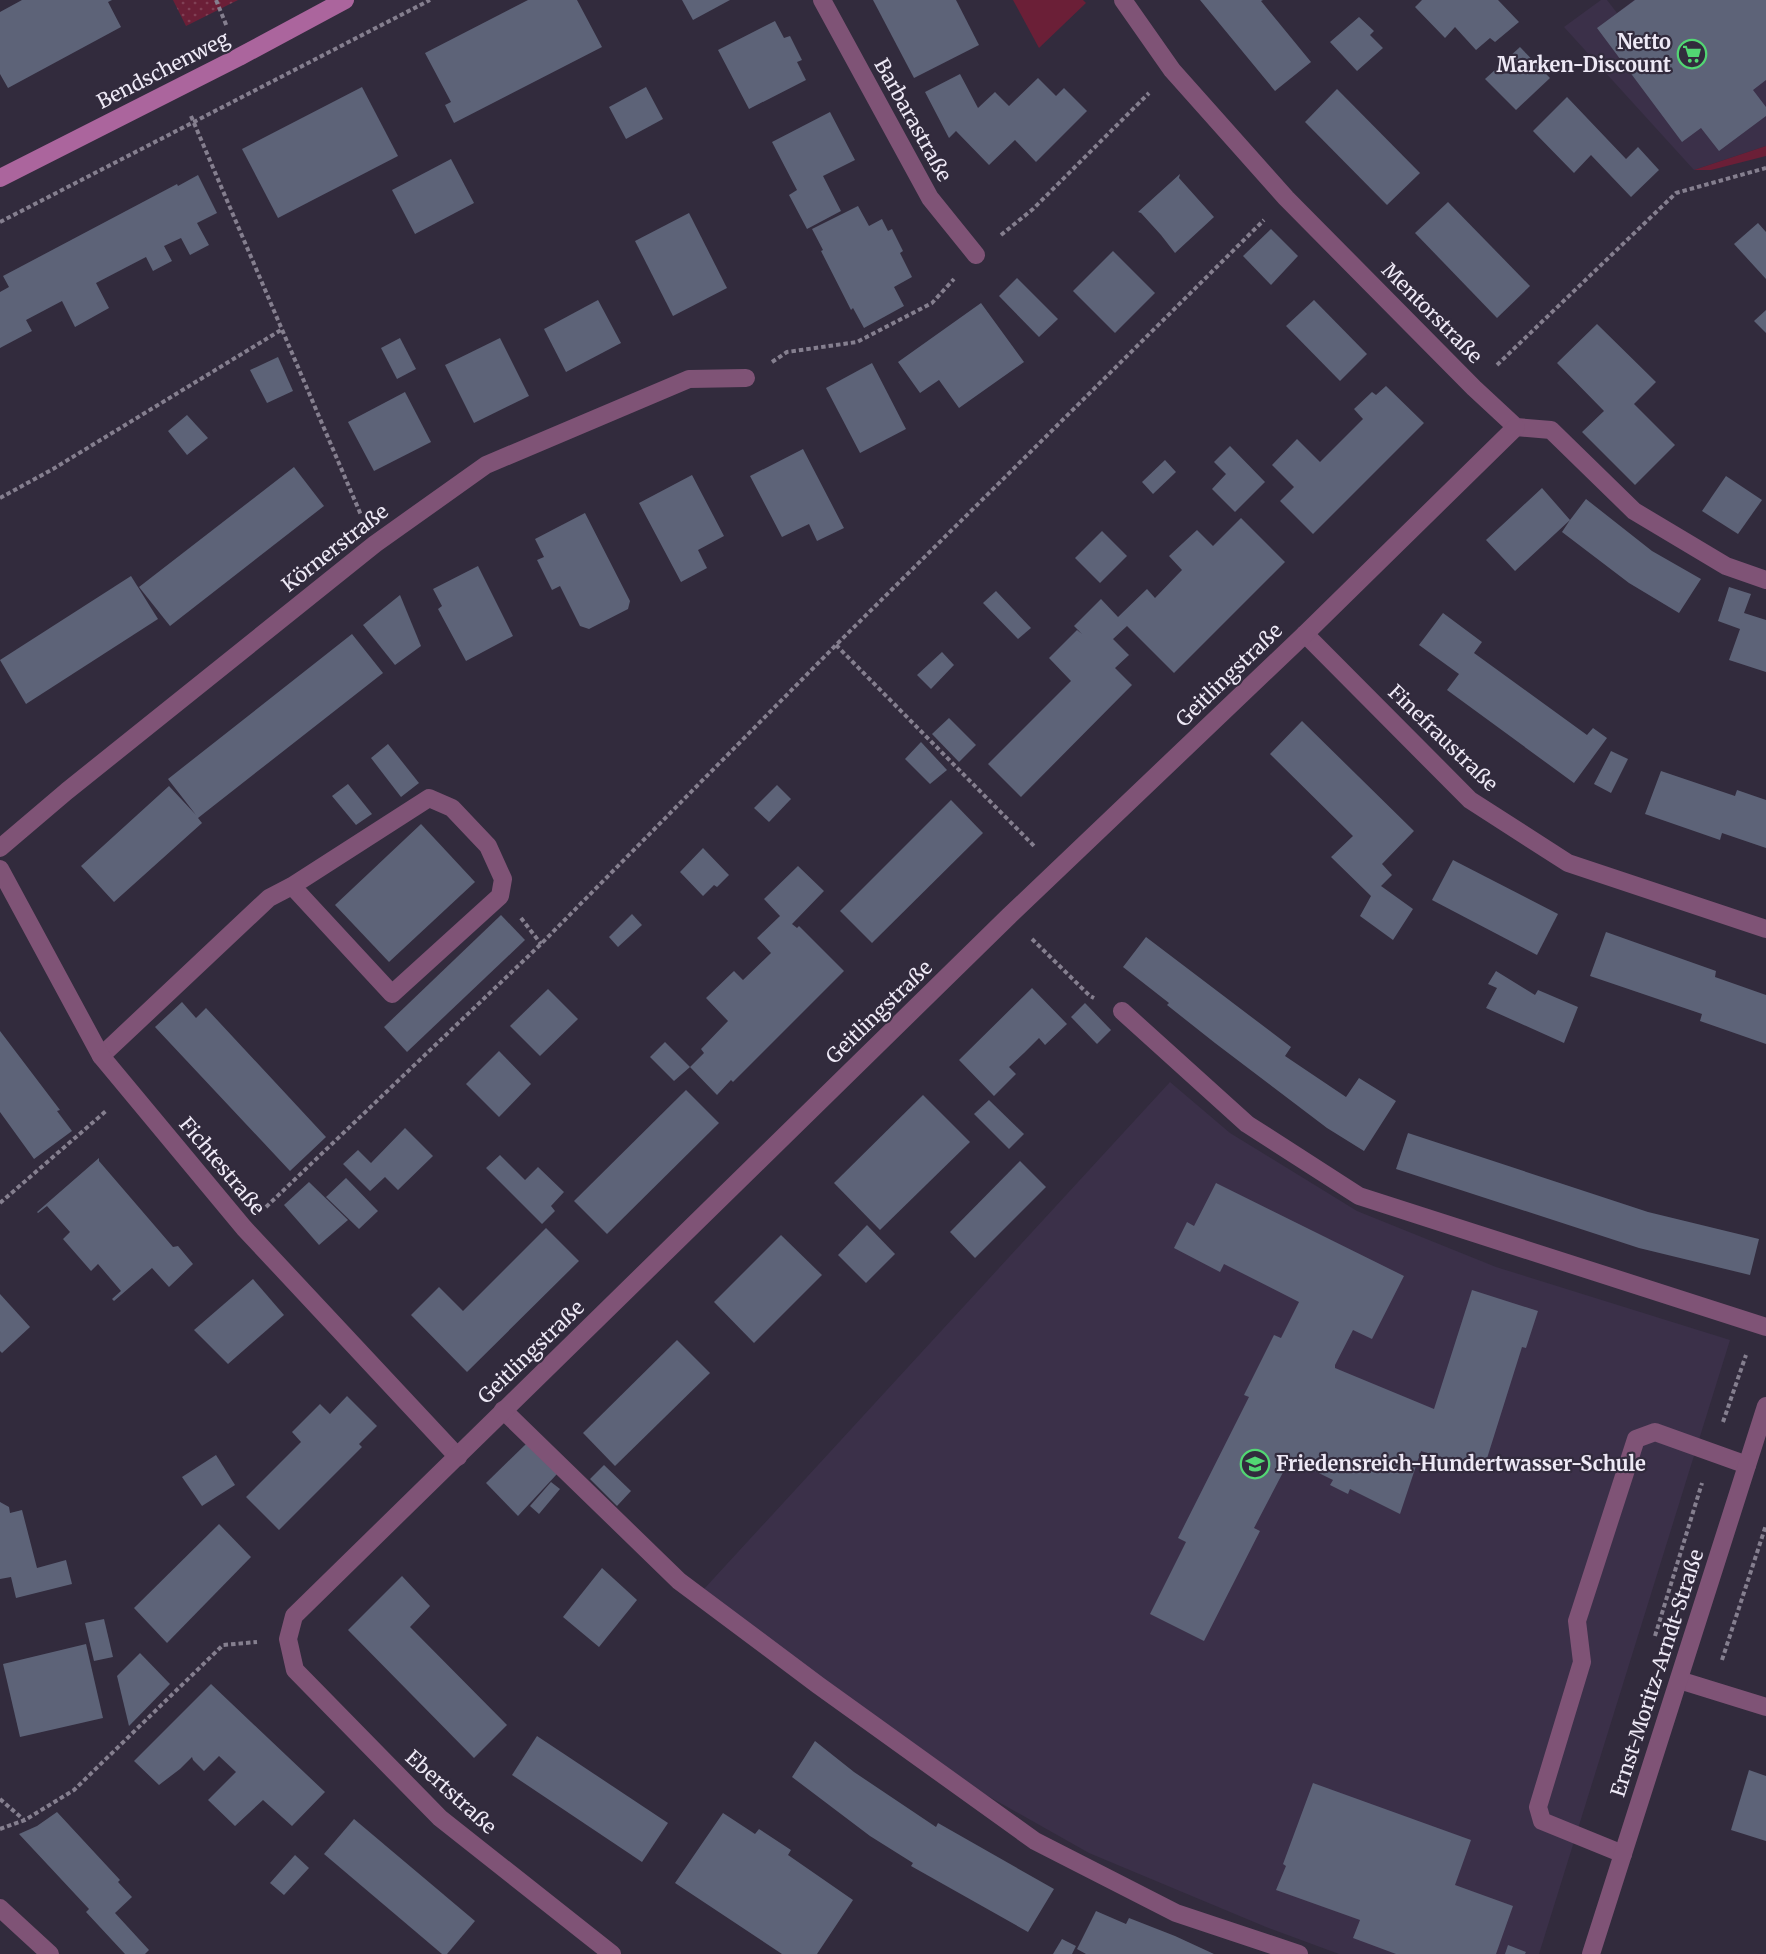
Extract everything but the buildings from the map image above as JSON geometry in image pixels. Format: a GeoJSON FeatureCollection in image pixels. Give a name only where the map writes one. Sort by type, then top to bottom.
{"type":"FeatureCollection","features":[{"type":"Feature","properties":{"kind":"street","name":"Bendschenweg"},"geometry":{"type":"LineString","coordinates":[[0,178],[345,0]]}},
{"type":"Feature","properties":{"kind":"street","name":"Barbarastraße"},"geometry":{"type":"LineString","coordinates":[[822,0],[930,198],[976,255]]}},
{"type":"Feature","properties":{"kind":"street","name":"Mentorstraße"},"geometry":{"type":"LineString","coordinates":[[1123,0],[1172,70],[1286,198],[1516,428]]}},
{"type":"Feature","properties":{"kind":"street","name":"Körnerstraße"},"geometry":{"type":"LineString","coordinates":[[0,848],[67,791],[375,544],[486,465],[689,379],[746,378]]}},
{"type":"Feature","properties":{"kind":"street"},"geometry":{"type":"LineString","coordinates":[[1516,428],[1551,430],[1634,511],[1726,566],[1766,580]]}},
{"type":"Feature","properties":{"kind":"street","name":"Geitlingstraße"},"geometry":{"type":"LineString","coordinates":[[288,1639],[294,1616],[1009,916],[1305,634],[1516,428]]}},
{"type":"Feature","properties":{"kind":"street","name":"Finefraustraße"},"geometry":{"type":"LineString","coordinates":[[1305,634],[1470,800],[1568,864],[1766,929]]}},
{"type":"Feature","properties":{"kind":"street"},"geometry":{"type":"LineString","coordinates":[[101,1056],[269,898],[292,886],[429,798],[452,808],[488,846],[503,879],[500,896],[392,994],[292,886]]}},
{"type":"Feature","properties":{"kind":"street","name":"Fichtestraße"},"geometry":{"type":"LineString","coordinates":[[0,869],[101,1056],[244,1228],[458,1457]]}},
{"type":"Feature","properties":{"kind":"street"},"geometry":{"type":"LineString","coordinates":[[1122,1011],[1247,1124],[1359,1196],[1766,1327]]}},
{"type":"Feature","properties":{"kind":"street","name":"Ernst-Moritz-Arndt-Straße"},"geometry":{"type":"LineString","coordinates":[[1591,1954],[1766,1406]]}},
{"type":"Feature","properties":{"kind":"street"},"geometry":{"type":"LineString","coordinates":[[503,1410],[679,1581],[818,1685],[1035,1841],[1176,1913],[1299,1954]]}},
{"type":"Feature","properties":{"kind":"street"},"geometry":{"type":"LineString","coordinates":[[1623,1854],[1542,1821],[1538,1807],[1582,1662],[1577,1621],[1636,1439],[1655,1432],[1747,1465]]}},
{"type":"Feature","properties":{"kind":"street","name":"Ebertstraße"},"geometry":{"type":"LineString","coordinates":[[288,1639],[295,1670],[440,1818],[612,1954]]}},
{"type":"Feature","properties":{"kind":"street"},"geometry":{"type":"LineString","coordinates":[[1679,1680],[1766,1707]]}},
{"type":"Feature","properties":{"kind":"street"},"geometry":{"type":"LineString","coordinates":[[0,1908],[50,1954]]}},
{"type":"Feature","properties":{"kind":"path"},"geometry":{"type":"LineString","coordinates":[[216,0],[227,27]]}},
{"type":"Feature","properties":{"kind":"path"},"geometry":{"type":"LineString","coordinates":[[0,222],[430,0]]}},
{"type":"Feature","properties":{"kind":"path"},"geometry":{"type":"LineString","coordinates":[[746,378],[788,352],[857,342],[932,303],[976,255],[1033,209],[1172,70]]}},
{"type":"Feature","properties":{"kind":"path"},"geometry":{"type":"LineString","coordinates":[[178,87],[375,544]]}},
{"type":"Feature","properties":{"kind":"path"},"geometry":{"type":"LineString","coordinates":[[1474,388],[1676,193],[1766,168]]}},
{"type":"Feature","properties":{"kind":"path"},"geometry":{"type":"LineString","coordinates":[[244,1228],[541,944],[836,645],[1286,198]]}},
{"type":"Feature","properties":{"kind":"path"},"geometry":{"type":"LineString","coordinates":[[0,498],[53,469],[281,330]]}},
{"type":"Feature","properties":{"kind":"path"},"geometry":{"type":"LineString","coordinates":[[836,645],[1057,870]]}},
{"type":"Feature","properties":{"kind":"path"},"geometry":{"type":"LineString","coordinates":[[1009,916],[1089,996],[1122,1011]]}},
{"type":"Feature","properties":{"kind":"path"},"geometry":{"type":"LineString","coordinates":[[0,1203],[130,1091]]}},
{"type":"Feature","properties":{"kind":"path"},"geometry":{"type":"LineString","coordinates":[[0,1828],[25,1820],[74,1790],[224,1645],[288,1639]]}},
{"type":"Feature","properties":{"kind":"path"},"geometry":{"type":"LineString","coordinates":[[0,1799],[25,1820]]}},
{"type":"Feature","properties":{"kind":"shaded area"},"geometry":{"type":"Polygon","coordinates":[[[173,0],[238,0],[186,26],[173,0]]]}},
{"type":"Feature","properties":{"kind":"shaded area"},"geometry":{"type":"Polygon","coordinates":[[[1013,0],[1083,0],[1086,3],[1039,48],[1013,0]]]}},
{"type":"Feature","properties":{"kind":"shaded area","name":"Netto Marken-Discount"},"geometry":{"type":"Polygon","coordinates":[[[1601,0],[1607,0],[1617,13],[1634,0],[1766,0],[1766,146],[1694,170],[1564,27],[1601,0]]]}},
{"type":"Feature","properties":{"kind":"shaded area"},"geometry":{"type":"Polygon","coordinates":[[[1766,146],[1766,156],[1711,170],[1694,170],[1766,146]]]}},
{"type":"Feature","properties":{"kind":"shaded area","name":"Friedensreich-Hundertwasser-Schule"},"geometry":{"type":"Polygon","coordinates":[[[1170,1082],[1230,1133],[1357,1211],[1496,1267],[1730,1340],[1539,1954],[1339,1954],[1266,1927],[1089,1853],[924,1760],[704,1589],[1170,1082]]]}},
{"type":"Feature","properties":{"kind":"place","name":"Netto Marken-Discount"},"geometry":{"type":"Point","coordinates":[1692,54]}},
{"type":"Feature","properties":{"kind":"place","name":"Friedensreich-Hundertwasser-Schule"},"geometry":{"type":"Point","coordinates":[1255,1464]}}]}
